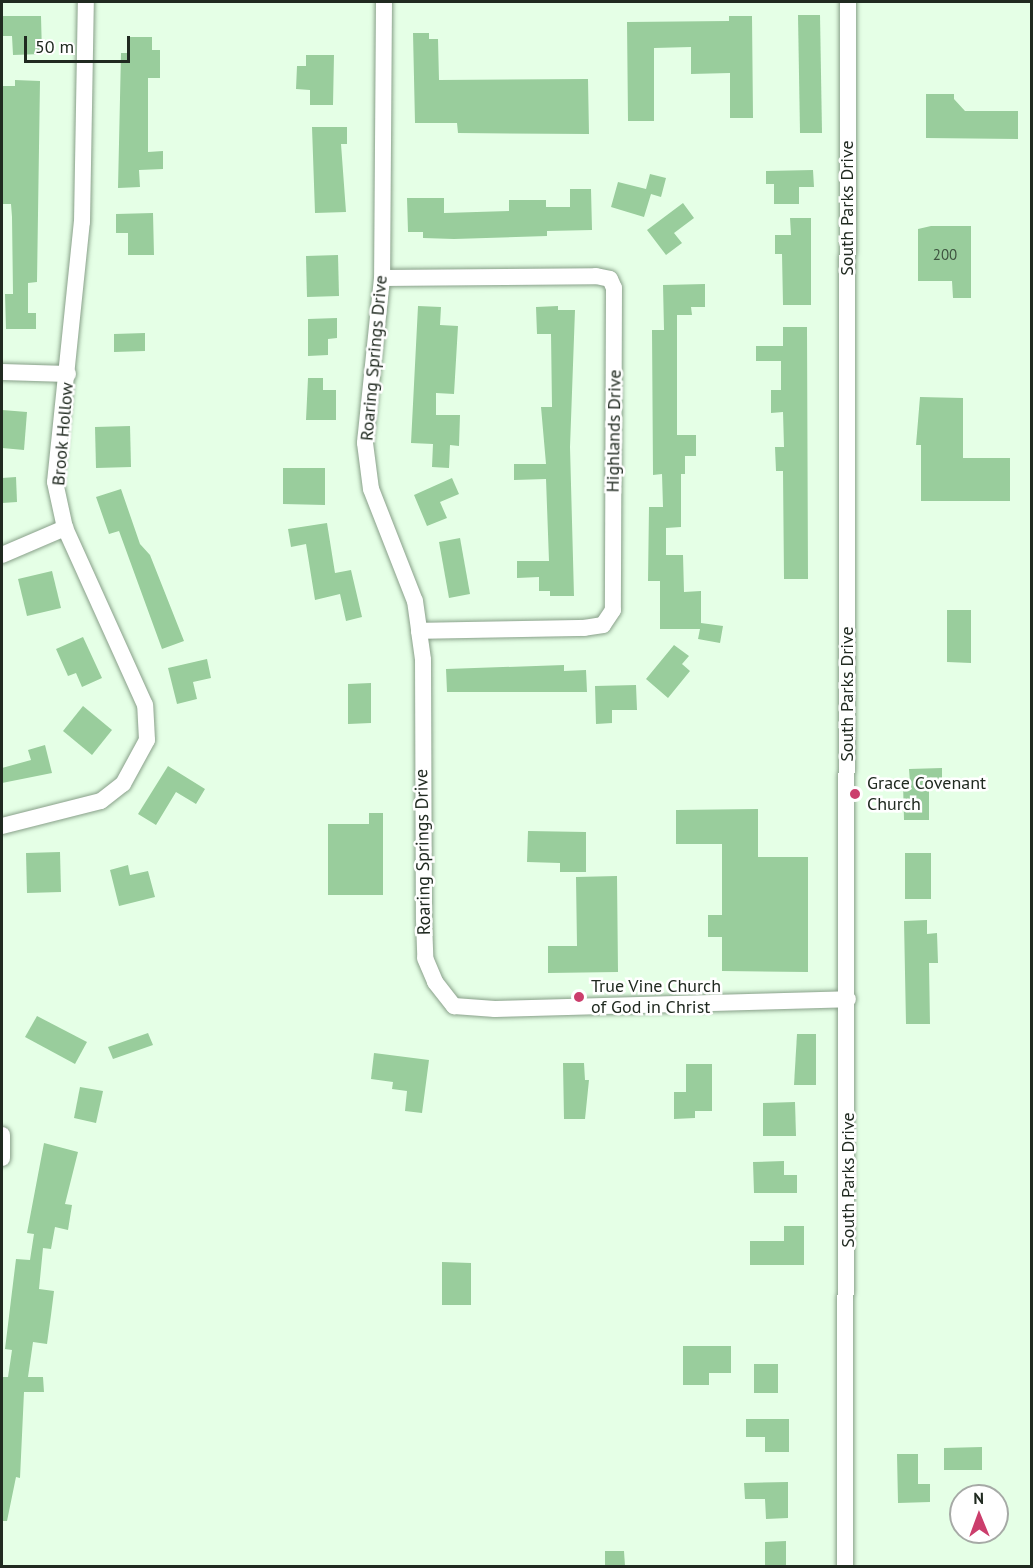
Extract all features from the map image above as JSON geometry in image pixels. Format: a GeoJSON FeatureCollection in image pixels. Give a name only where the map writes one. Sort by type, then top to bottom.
{"type":"FeatureCollection","features":[{"type":"Feature","properties":{"kind":"street","name":"Brook Hollow"},"geometry":{"type":"LineString","coordinates":[[2,826],[101,801],[123,784],[147,740],[145,705],[65,528],[55,482],[82,222],[86,2]]}},
{"type":"Feature","properties":{"kind":"street","name":"Roaring Springs Drive"},"geometry":{"type":"LineString","coordinates":[[384,2],[382,278],[370,418],[365,443],[371,489],[415,600],[419,631],[426,958],[435,982],[454,1006],[495,1009],[848,999]]}},
{"type":"Feature","properties":{"kind":"street","name":"South Parks Drive"},"geometry":{"type":"LineString","coordinates":[[845,1566],[848,999],[848,2]]}},
{"type":"Feature","properties":{"kind":"street","name":"Highlands Drive"},"geometry":{"type":"LineString","coordinates":[[382,278],[596,276],[610,279],[614,288],[613,610],[603,625],[584,628],[419,631]]}},
{"type":"Feature","properties":{"kind":"street"},"geometry":{"type":"LineString","coordinates":[[2,372],[68,374]]}},
{"type":"Feature","properties":{"kind":"street"},"geometry":{"type":"LineString","coordinates":[[2,555],[65,528]]}},
{"type":"Feature","properties":{"kind":"building"},"geometry":{"type":"Polygon","coordinates":[[[798,15],[820,15],[822,133],[800,133],[798,15]]]}},
{"type":"Feature","properties":{"kind":"building"},"geometry":{"type":"Polygon","coordinates":[[[2,16],[41,16],[42,54],[13,55],[12,36],[2,36],[2,16]]]}},
{"type":"Feature","properties":{"kind":"building"},"geometry":{"type":"Polygon","coordinates":[[[729,16],[752,16],[753,118],[730,118],[730,73],[691,74],[691,47],[654,48],[654,121],[628,121],[627,22],[729,21],[729,16]]]}},
{"type":"Feature","properties":{"kind":"building"},"geometry":{"type":"Polygon","coordinates":[[[413,33],[429,33],[429,39],[438,39],[439,80],[588,79],[589,134],[458,133],[457,123],[415,123],[413,33]]]}},
{"type":"Feature","properties":{"kind":"building"},"geometry":{"type":"Polygon","coordinates":[[[129,37],[152,37],[152,50],[160,50],[160,78],[148,78],[148,152],[163,151],[163,169],[139,170],[140,187],[118,188],[121,53],[129,53],[129,37]]]}},
{"type":"Feature","properties":{"kind":"building"},"geometry":{"type":"Polygon","coordinates":[[[306,55],[334,55],[333,105],[310,105],[310,90],[296,89],[297,66],[306,66],[306,55]]]}},
{"type":"Feature","properties":{"kind":"building"},"geometry":{"type":"Polygon","coordinates":[[[15,80],[40,81],[37,282],[28,283],[28,313],[36,313],[36,329],[6,329],[5,294],[13,294],[12,217],[11,204],[2,204],[2,86],[15,86],[15,80]]]}},
{"type":"Feature","properties":{"kind":"building"},"geometry":{"type":"Polygon","coordinates":[[[926,94],[954,94],[954,99],[965,111],[1018,111],[1018,139],[926,138],[926,94]]]}},
{"type":"Feature","properties":{"kind":"building"},"geometry":{"type":"Polygon","coordinates":[[[312,127],[347,127],[347,144],[341,144],[346,212],[315,213],[312,127]]]}},
{"type":"Feature","properties":{"kind":"building"},"geometry":{"type":"Polygon","coordinates":[[[813,170],[814,187],[799,187],[799,204],[774,204],[774,184],[766,184],[766,171],[813,170]]]}},
{"type":"Feature","properties":{"kind":"building"},"geometry":{"type":"Polygon","coordinates":[[[650,174],[666,178],[661,197],[651,194],[644,217],[611,207],[618,182],[646,189],[650,174]]]}},
{"type":"Feature","properties":{"kind":"building"},"geometry":{"type":"Polygon","coordinates":[[[570,189],[591,189],[592,230],[547,231],[547,236],[454,239],[423,238],[423,232],[408,232],[407,198],[444,198],[444,213],[509,211],[509,200],[546,200],[546,207],[570,207],[570,189]]]}},
{"type":"Feature","properties":{"kind":"building"},"geometry":{"type":"Polygon","coordinates":[[[683,203],[694,218],[674,233],[682,243],[666,255],[647,230],[683,203]]]}},
{"type":"Feature","properties":{"kind":"building"},"geometry":{"type":"Polygon","coordinates":[[[153,213],[154,255],[128,255],[128,233],[116,233],[116,214],[153,213]]]}},
{"type":"Feature","properties":{"kind":"building"},"geometry":{"type":"Polygon","coordinates":[[[790,218],[811,218],[811,305],[783,305],[782,254],[775,254],[775,235],[791,235],[790,218]]]}},
{"type":"Feature","properties":{"kind":"building"},"geometry":{"type":"Polygon","coordinates":[[[931,226],[971,226],[971,298],[953,298],[952,281],[918,281],[918,229],[931,226]]]}},
{"type":"Feature","properties":{"kind":"building"},"geometry":{"type":"Polygon","coordinates":[[[338,255],[339,296],[307,297],[306,256],[338,255]]]}},
{"type":"Feature","properties":{"kind":"building"},"geometry":{"type":"Polygon","coordinates":[[[705,284],[705,307],[691,307],[692,315],[677,315],[677,435],[696,435],[696,456],[685,456],[685,474],[681,474],[681,527],[666,528],[666,555],[683,555],[684,592],[701,591],[701,623],[723,626],[720,643],[698,639],[700,629],[660,629],[660,581],[648,581],[649,507],[663,507],[662,474],[653,475],[652,330],[664,330],[663,285],[705,284]]]}},
{"type":"Feature","properties":{"kind":"building"},"geometry":{"type":"Polygon","coordinates":[[[418,306],[441,307],[440,325],[458,326],[454,394],[436,393],[436,415],[460,415],[459,446],[450,445],[449,468],[432,467],[433,444],[411,443],[418,306]]]}},
{"type":"Feature","properties":{"kind":"building"},"geometry":{"type":"Polygon","coordinates":[[[558,306],[558,310],[575,310],[570,447],[574,596],[550,596],[550,591],[539,591],[539,577],[517,578],[517,561],[549,561],[546,479],[514,480],[514,464],[546,464],[541,407],[552,407],[551,334],[537,334],[536,307],[558,306]]]}},
{"type":"Feature","properties":{"kind":"building"},"geometry":{"type":"Polygon","coordinates":[[[337,318],[337,338],[328,339],[328,355],[308,356],[308,319],[337,318]]]}},
{"type":"Feature","properties":{"kind":"building"},"geometry":{"type":"Polygon","coordinates":[[[783,327],[807,327],[808,579],[784,579],[783,471],[776,471],[775,447],[784,447],[783,412],[771,413],[771,390],[781,390],[781,361],[756,361],[756,346],[783,346],[783,327]]]}},
{"type":"Feature","properties":{"kind":"building"},"geometry":{"type":"Polygon","coordinates":[[[145,333],[145,351],[114,352],[114,334],[145,333]]]}},
{"type":"Feature","properties":{"kind":"building"},"geometry":{"type":"Polygon","coordinates":[[[308,378],[323,378],[323,390],[336,390],[336,420],[306,420],[308,378]]]}},
{"type":"Feature","properties":{"kind":"building"},"geometry":{"type":"Polygon","coordinates":[[[920,397],[963,398],[963,458],[1010,458],[1010,501],[921,501],[921,445],[916,445],[920,397]]]}},
{"type":"Feature","properties":{"kind":"building"},"geometry":{"type":"Polygon","coordinates":[[[2,410],[27,412],[24,450],[2,448],[2,410]]]}},
{"type":"Feature","properties":{"kind":"building"},"geometry":{"type":"Polygon","coordinates":[[[130,426],[131,467],[96,468],[95,427],[130,426]]]}},
{"type":"Feature","properties":{"kind":"building"},"geometry":{"type":"Polygon","coordinates":[[[283,468],[325,468],[325,505],[283,504],[283,468]]]}},
{"type":"Feature","properties":{"kind":"building"},"geometry":{"type":"Polygon","coordinates":[[[16,477],[17,502],[2,503],[2,478],[16,477]]]}},
{"type":"Feature","properties":{"kind":"building"},"geometry":{"type":"Polygon","coordinates":[[[452,478],[459,494],[440,502],[447,518],[427,526],[414,495],[452,478]]]}},
{"type":"Feature","properties":{"kind":"building"},"geometry":{"type":"Polygon","coordinates":[[[121,489],[140,544],[150,555],[184,641],[162,649],[119,531],[109,534],[96,497],[121,489]]]}},
{"type":"Feature","properties":{"kind":"building"},"geometry":{"type":"Polygon","coordinates":[[[327,523],[335,573],[351,570],[362,617],[346,621],[340,594],[315,600],[306,544],[291,547],[288,529],[327,523]]]}},
{"type":"Feature","properties":{"kind":"building"},"geometry":{"type":"Polygon","coordinates":[[[460,538],[470,594],[449,598],[439,542],[460,538]]]}},
{"type":"Feature","properties":{"kind":"building"},"geometry":{"type":"Polygon","coordinates":[[[52,571],[61,608],[27,616],[18,579],[52,571]]]}},
{"type":"Feature","properties":{"kind":"building"},"geometry":{"type":"Polygon","coordinates":[[[947,610],[971,610],[971,663],[947,662],[947,610]]]}},
{"type":"Feature","properties":{"kind":"building"},"geometry":{"type":"Polygon","coordinates":[[[83,637],[102,678],[82,687],[76,673],[68,676],[56,649],[83,637]]]}},
{"type":"Feature","properties":{"kind":"building"},"geometry":{"type":"Polygon","coordinates":[[[674,645],[689,656],[682,664],[690,671],[668,698],[646,679],[674,645]]]}},
{"type":"Feature","properties":{"kind":"building"},"geometry":{"type":"Polygon","coordinates":[[[207,659],[211,678],[193,682],[197,699],[177,704],[168,668],[207,659]]]}},
{"type":"Feature","properties":{"kind":"building"},"geometry":{"type":"Polygon","coordinates":[[[564,665],[564,671],[586,670],[587,692],[447,692],[446,669],[564,665]]]}},
{"type":"Feature","properties":{"kind":"building"},"geometry":{"type":"Polygon","coordinates":[[[371,683],[371,723],[348,724],[348,684],[371,683]]]}},
{"type":"Feature","properties":{"kind":"building"},"geometry":{"type":"Polygon","coordinates":[[[636,685],[637,710],[612,710],[612,723],[596,724],[595,686],[636,685]]]}},
{"type":"Feature","properties":{"kind":"building"},"geometry":{"type":"Polygon","coordinates":[[[83,706],[112,730],[92,755],[63,731],[83,706]]]}},
{"type":"Feature","properties":{"kind":"building"},"geometry":{"type":"Polygon","coordinates":[[[45,745],[52,773],[2,783],[2,768],[31,760],[28,750],[45,745]]]}},
{"type":"Feature","properties":{"kind":"building"},"geometry":{"type":"Polygon","coordinates":[[[168,766],[205,789],[196,804],[176,792],[156,825],[138,814],[168,766]]]}},
{"type":"Feature","properties":{"kind":"building"},"geometry":{"type":"Polygon","coordinates":[[[942,768],[942,782],[929,782],[929,820],[904,820],[903,783],[910,783],[909,769],[942,768]]]}},
{"type":"Feature","properties":{"kind":"building"},"geometry":{"type":"Polygon","coordinates":[[[758,809],[758,857],[808,857],[808,972],[722,971],[722,937],[708,937],[708,915],[722,915],[722,844],[676,844],[676,810],[758,809]]]}},
{"type":"Feature","properties":{"kind":"building"},"geometry":{"type":"Polygon","coordinates":[[[369,813],[383,813],[383,895],[328,895],[328,824],[369,824],[369,813]]]}},
{"type":"Feature","properties":{"kind":"building"},"geometry":{"type":"Polygon","coordinates":[[[528,831],[586,832],[586,872],[560,872],[560,863],[527,862],[528,831]]]}},
{"type":"Feature","properties":{"kind":"building"},"geometry":{"type":"Polygon","coordinates":[[[60,852],[61,892],[27,893],[26,853],[60,852]]]}},
{"type":"Feature","properties":{"kind":"building"},"geometry":{"type":"Polygon","coordinates":[[[905,853],[931,853],[931,899],[905,899],[905,853]]]}},
{"type":"Feature","properties":{"kind":"building"},"geometry":{"type":"Polygon","coordinates":[[[128,865],[130,875],[148,871],[155,897],[119,906],[110,870],[128,865]]]}},
{"type":"Feature","properties":{"kind":"building"},"geometry":{"type":"Polygon","coordinates":[[[617,876],[618,972],[548,973],[548,946],[577,946],[576,877],[617,876]]]}},
{"type":"Feature","properties":{"kind":"building"},"geometry":{"type":"Polygon","coordinates":[[[927,920],[927,934],[937,933],[938,963],[929,963],[930,1024],[906,1024],[904,921],[927,920]]]}},
{"type":"Feature","properties":{"kind":"building"},"geometry":{"type":"Polygon","coordinates":[[[37,1016],[87,1042],[75,1064],[25,1037],[37,1016]]]}},
{"type":"Feature","properties":{"kind":"building"},"geometry":{"type":"Polygon","coordinates":[[[148,1033],[153,1045],[113,1059],[108,1047],[148,1033]]]}},
{"type":"Feature","properties":{"kind":"building"},"geometry":{"type":"Polygon","coordinates":[[[797,1034],[816,1034],[816,1085],[794,1085],[797,1034]]]}},
{"type":"Feature","properties":{"kind":"building"},"geometry":{"type":"Polygon","coordinates":[[[374,1053],[429,1060],[422,1113],[405,1111],[407,1091],[392,1089],[393,1082],[371,1079],[374,1053]]]}},
{"type":"Feature","properties":{"kind":"building"},"geometry":{"type":"Polygon","coordinates":[[[563,1063],[584,1063],[585,1080],[589,1080],[585,1119],[564,1119],[563,1063]]]}},
{"type":"Feature","properties":{"kind":"building"},"geometry":{"type":"Polygon","coordinates":[[[686,1064],[712,1064],[712,1111],[695,1111],[695,1118],[674,1119],[674,1092],[686,1092],[686,1064]]]}},
{"type":"Feature","properties":{"kind":"building"},"geometry":{"type":"Polygon","coordinates":[[[80,1087],[103,1091],[96,1123],[74,1118],[80,1087]]]}},
{"type":"Feature","properties":{"kind":"building"},"geometry":{"type":"Polygon","coordinates":[[[795,1102],[796,1136],[763,1136],[763,1103],[795,1102]]]}},
{"type":"Feature","properties":{"kind":"building"},"geometry":{"type":"Polygon","coordinates":[[[44,1143],[78,1152],[65,1204],[72,1205],[68,1230],[55,1227],[51,1249],[43,1248],[39,1289],[54,1291],[47,1344],[33,1342],[28,1377],[43,1377],[44,1392],[24,1392],[20,1478],[16,1477],[7,1521],[2,1521],[2,1377],[8,1377],[12,1350],[5,1349],[16,1259],[30,1260],[34,1234],[27,1233],[44,1143]]]}},
{"type":"Feature","properties":{"kind":"building"},"geometry":{"type":"Polygon","coordinates":[[[784,1161],[784,1175],[797,1175],[797,1193],[754,1193],[753,1162],[784,1161]]]}},
{"type":"Feature","properties":{"kind":"building"},"geometry":{"type":"Polygon","coordinates":[[[784,1226],[804,1226],[804,1265],[750,1265],[750,1241],[784,1241],[784,1226]]]}},
{"type":"Feature","properties":{"kind":"building"},"geometry":{"type":"Polygon","coordinates":[[[442,1262],[471,1263],[471,1305],[442,1305],[442,1262]]]}},
{"type":"Feature","properties":{"kind":"building"},"geometry":{"type":"Polygon","coordinates":[[[683,1346],[731,1346],[731,1373],[709,1373],[709,1385],[683,1385],[683,1346]]]}},
{"type":"Feature","properties":{"kind":"building"},"geometry":{"type":"Polygon","coordinates":[[[754,1364],[778,1364],[778,1393],[754,1393],[754,1364]]]}},
{"type":"Feature","properties":{"kind":"building"},"geometry":{"type":"Polygon","coordinates":[[[746,1419],[789,1419],[789,1452],[765,1452],[765,1437],[746,1437],[746,1419]]]}},
{"type":"Feature","properties":{"kind":"building"},"geometry":{"type":"Polygon","coordinates":[[[982,1447],[982,1470],[944,1470],[944,1448],[982,1447]]]}},
{"type":"Feature","properties":{"kind":"building"},"geometry":{"type":"Polygon","coordinates":[[[897,1454],[918,1454],[918,1484],[930,1484],[930,1502],[898,1503],[897,1454]]]}},
{"type":"Feature","properties":{"kind":"building"},"geometry":{"type":"Polygon","coordinates":[[[788,1482],[788,1518],[766,1519],[765,1499],[745,1499],[744,1483],[788,1482]]]}},
{"type":"Feature","properties":{"kind":"building"},"geometry":{"type":"Polygon","coordinates":[[[786,1541],[786,1566],[765,1566],[765,1542],[786,1541]]]}},
{"type":"Feature","properties":{"kind":"building"},"geometry":{"type":"Polygon","coordinates":[[[605,1551],[624,1551],[625,1566],[605,1566],[605,1551]]]}},
{"type":"Feature","properties":{"kind":"place","name":"Grace Covenant Church"},"geometry":{"type":"Point","coordinates":[855,794]}},
{"type":"Feature","properties":{"kind":"place","name":"True Vine Church of God in Christ"},"geometry":{"type":"Point","coordinates":[579,997]}}]}
